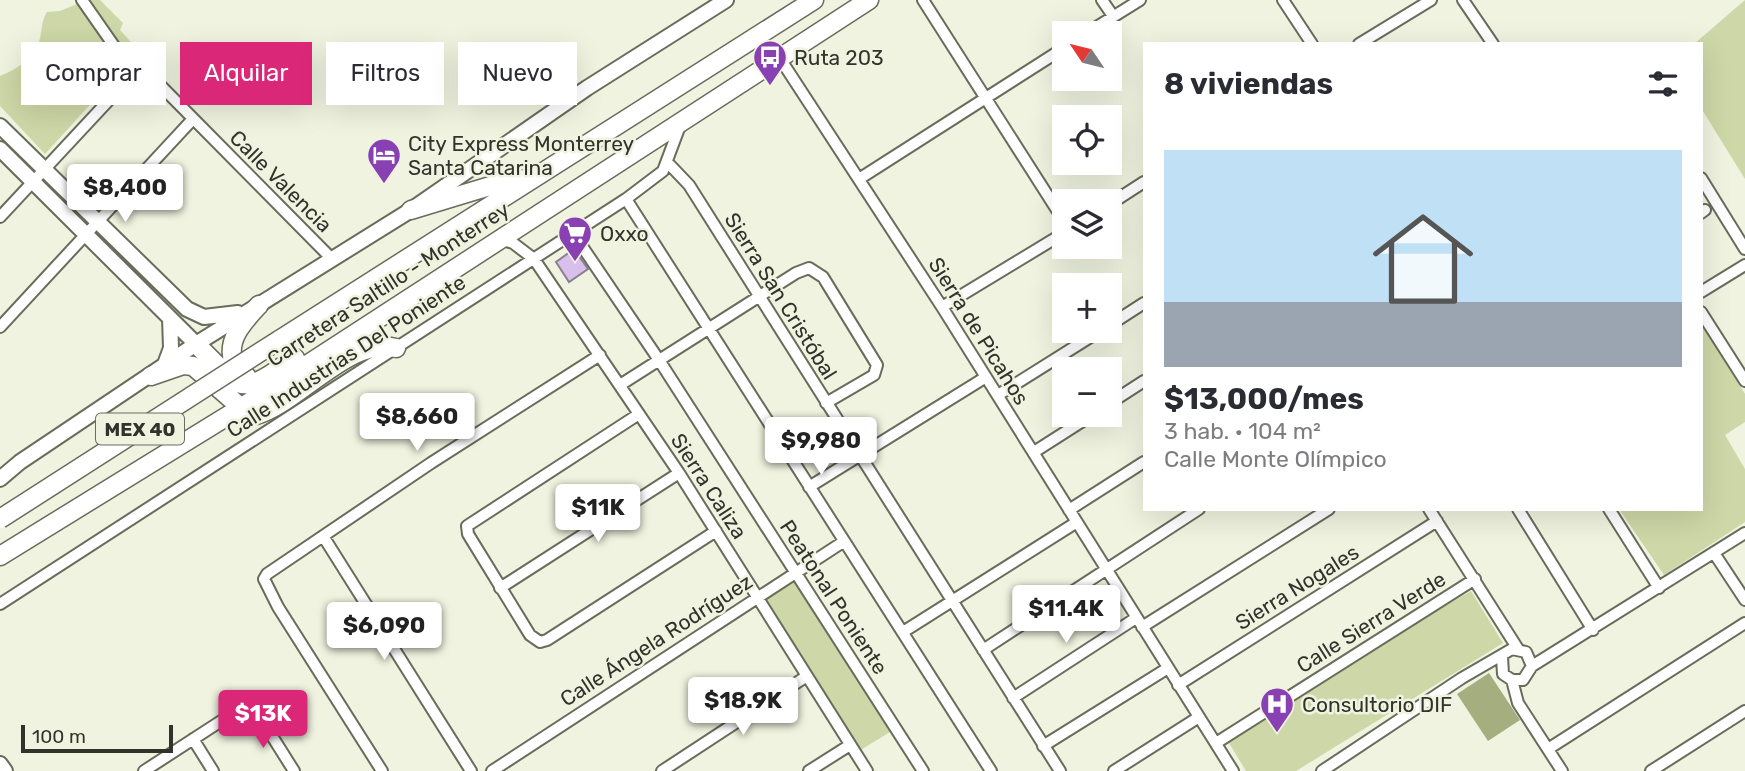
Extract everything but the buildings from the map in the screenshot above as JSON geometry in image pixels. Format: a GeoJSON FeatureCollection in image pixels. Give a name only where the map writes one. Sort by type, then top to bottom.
{"type":"FeatureCollection","features":[{"type":"Feature","properties":{"kind":"main road","name":"Carretera Saltillo - Monterrey"},"geometry":{"type":"LineString","coordinates":[[0,519],[814,0]]}},
{"type":"Feature","properties":{"kind":"main road","name":"Carretera Saltillo - Monterrey"},"geometry":{"type":"LineString","coordinates":[[0,556],[242,407],[683,118],[869,0]]}},
{"type":"Feature","properties":{"kind":"main road"},"geometry":{"type":"LineString","coordinates":[[411,210],[500,183],[534,178]]}},
{"type":"Feature","properties":{"kind":"main road"},"geometry":{"type":"LineString","coordinates":[[196,344],[236,383],[249,384],[367,314],[388,304],[398,303]]}},
{"type":"Feature","properties":{"kind":"main road"},"geometry":{"type":"LineString","coordinates":[[259,305],[237,332],[232,359],[244,375],[263,377]]}},
{"type":"Feature","properties":{"kind":"main road"},"geometry":{"type":"LineString","coordinates":[[158,372],[183,365],[193,366],[251,414],[262,413],[361,352],[382,345],[396,348]]}},
{"type":"Feature","properties":{"kind":"street","name":"Calle Valencia"},"geometry":{"type":"LineString","coordinates":[[82,0],[111,42]]}},
{"type":"Feature","properties":{"kind":"street"},"geometry":{"type":"LineString","coordinates":[[0,479],[20,462],[196,344],[411,210],[587,88],[726,0]]}},
{"type":"Feature","properties":{"kind":"street"},"geometry":{"type":"LineString","coordinates":[[923,0],[1052,202]]}},
{"type":"Feature","properties":{"kind":"street"},"geometry":{"type":"LineString","coordinates":[[1102,0],[1113,16]]}},
{"type":"Feature","properties":{"kind":"street"},"geometry":{"type":"LineString","coordinates":[[1105,21],[1140,0]]}},
{"type":"Feature","properties":{"kind":"street"},"geometry":{"type":"LineString","coordinates":[[1283,0],[1311,42]]}},
{"type":"Feature","properties":{"kind":"street"},"geometry":{"type":"LineString","coordinates":[[1362,42],[1430,0]]}},
{"type":"Feature","properties":{"kind":"street"},"geometry":{"type":"LineString","coordinates":[[1463,0],[1492,42]]}},
{"type":"Feature","properties":{"kind":"street"},"geometry":{"type":"LineString","coordinates":[[859,180],[1052,56]]}},
{"type":"Feature","properties":{"kind":"street","name":"Sierra de Picahos"},"geometry":{"type":"LineString","coordinates":[[779,57],[1034,452],[1216,743],[1227,769]]}},
{"type":"Feature","properties":{"kind":"street","name":"Calle Valencia"},"geometry":{"type":"LineString","coordinates":[[166,96],[332,259]]}},
{"type":"Feature","properties":{"kind":"street"},"geometry":{"type":"LineString","coordinates":[[0,217],[107,105]]}},
{"type":"Feature","properties":{"kind":"street","name":"Calle Industrias Del Poniente"},"geometry":{"type":"LineString","coordinates":[[0,604],[626,199],[660,174],[668,163],[683,118]]}},
{"type":"Feature","properties":{"kind":"street"},"geometry":{"type":"LineString","coordinates":[[0,327],[192,120]]}},
{"type":"Feature","properties":{"kind":"street"},"geometry":{"type":"LineString","coordinates":[[0,126],[191,312],[204,317],[226,316],[259,305]]}},
{"type":"Feature","properties":{"kind":"street"},"geometry":{"type":"LineString","coordinates":[[0,149],[196,344]]}},
{"type":"Feature","properties":{"kind":"street","name":"Sierra San Cristóbal"},"geometry":{"type":"LineString","coordinates":[[668,163],[689,185],[1060,771]]}},
{"type":"Feature","properties":{"kind":"street"},"geometry":{"type":"LineString","coordinates":[[1703,181],[1745,249]]}},
{"type":"Feature","properties":{"kind":"street"},"geometry":{"type":"LineString","coordinates":[[1122,196],[1143,183]]}},
{"type":"Feature","properties":{"kind":"street"},"geometry":{"type":"LineString","coordinates":[[626,199],[990,771]]}},
{"type":"Feature","properties":{"kind":"street","name":"Peatonal Poniente"},"geometry":{"type":"LineString","coordinates":[[573,233],[659,360],[923,771]]}},
{"type":"Feature","properties":{"kind":"street","name":"Sierra Caliza"},"geometry":{"type":"LineString","coordinates":[[500,239],[513,243],[534,259],[680,473],[867,771]]}},
{"type":"Feature","properties":{"kind":"street"},"geometry":{"type":"LineString","coordinates":[[942,307],[1052,240]]}},
{"type":"Feature","properties":{"kind":"street"},"geometry":{"type":"LineString","coordinates":[[1703,291],[1745,265]]}},
{"type":"Feature","properties":{"kind":"street"},"geometry":{"type":"LineString","coordinates":[[620,385],[802,269],[813,268],[840,303],[877,369],[870,377],[826,403]]}},
{"type":"Feature","properties":{"kind":"street"},"geometry":{"type":"LineString","coordinates":[[1122,317],[1143,304]]}},
{"type":"Feature","properties":{"kind":"street"},"geometry":{"type":"LineString","coordinates":[[1703,315],[1745,381]]}},
{"type":"Feature","properties":{"kind":"street"},"geometry":{"type":"LineString","coordinates":[[158,372],[171,348],[170,318]]}},
{"type":"Feature","properties":{"kind":"street"},"geometry":{"type":"LineString","coordinates":[[998,395],[1081,343]]}},
{"type":"Feature","properties":{"kind":"street"},"geometry":{"type":"LineString","coordinates":[[382,771],[278,607],[264,579],[267,574],[323,536],[600,355]]}},
{"type":"Feature","properties":{"kind":"street"},"geometry":{"type":"LineString","coordinates":[[809,487],[986,377]]}},
{"type":"Feature","properties":{"kind":"street"},"geometry":{"type":"LineString","coordinates":[[1122,395],[1143,382]]}},
{"type":"Feature","properties":{"kind":"street"},"geometry":{"type":"LineString","coordinates":[[639,414],[467,526],[468,534],[530,635],[540,642],[547,640],[716,531]]}},
{"type":"Feature","properties":{"kind":"street"},"geometry":{"type":"LineString","coordinates":[[1034,452],[1073,427]]}},
{"type":"Feature","properties":{"kind":"street"},"geometry":{"type":"LineString","coordinates":[[1069,510],[1143,463]]}},
{"type":"Feature","properties":{"kind":"street"},"geometry":{"type":"LineString","coordinates":[[500,588],[680,473]]}},
{"type":"Feature","properties":{"kind":"street"},"geometry":{"type":"LineString","coordinates":[[983,650],[1196,511]]}},
{"type":"Feature","properties":{"kind":"street"},"geometry":{"type":"LineString","coordinates":[[1013,698],[1326,511]]}},
{"type":"Feature","properties":{"kind":"street"},"geometry":{"type":"LineString","coordinates":[[1430,511],[1518,649],[1531,658],[1532,666]]}},
{"type":"Feature","properties":{"kind":"street"},"geometry":{"type":"LineString","coordinates":[[1519,511],[1593,631]]}},
{"type":"Feature","properties":{"kind":"street"},"geometry":{"type":"LineString","coordinates":[[1610,511],[1659,588]]}},
{"type":"Feature","properties":{"kind":"street"},"geometry":{"type":"LineString","coordinates":[[903,632],[1077,522]]}},
{"type":"Feature","properties":{"kind":"street","name":"Sierra Nogales"},"geometry":{"type":"LineString","coordinates":[[1178,685],[1437,522]]}},
{"type":"Feature","properties":{"kind":"street"},"geometry":{"type":"LineString","coordinates":[[1512,680],[1523,680],[1532,666],[1593,631],[1745,533]]}},
{"type":"Feature","properties":{"kind":"street"},"geometry":{"type":"LineString","coordinates":[[323,536],[471,771]]}},
{"type":"Feature","properties":{"kind":"street","name":"Calle Ángela Rodríguez"},"geometry":{"type":"LineString","coordinates":[[492,771],[843,542]]}},
{"type":"Feature","properties":{"kind":"street"},"geometry":{"type":"LineString","coordinates":[[1714,553],[1745,600]]}},
{"type":"Feature","properties":{"kind":"street","name":"Calle Sierra Verde"},"geometry":{"type":"LineString","coordinates":[[1216,743],[1475,579]]}},
{"type":"Feature","properties":{"kind":"street"},"geometry":{"type":"LineString","coordinates":[[1548,749],[1745,623]]}},
{"type":"Feature","properties":{"kind":"street"},"geometry":{"type":"LineString","coordinates":[[1322,771],[1462,678],[1512,649],[1518,649]]}},
{"type":"Feature","properties":{"kind":"street"},"geometry":{"type":"LineString","coordinates":[[1502,657],[1501,669],[1512,680],[1518,702],[1562,771]]}},
{"type":"Feature","properties":{"kind":"street"},"geometry":{"type":"LineString","coordinates":[[1043,746],[1168,668]]}},
{"type":"Feature","properties":{"kind":"street"},"geometry":{"type":"LineString","coordinates":[[662,771],[807,676]]}},
{"type":"Feature","properties":{"kind":"street"},"geometry":{"type":"LineString","coordinates":[[144,771],[235,712],[251,708],[260,717],[294,771]]}},
{"type":"Feature","properties":{"kind":"street"},"geometry":{"type":"LineString","coordinates":[[1651,771],[1745,711]]}},
{"type":"Feature","properties":{"kind":"street"},"geometry":{"type":"LineString","coordinates":[[1114,771],[1199,717]]}},
{"type":"Feature","properties":{"kind":"street"},"geometry":{"type":"LineString","coordinates":[[193,739],[213,771]]}},
{"type":"Feature","properties":{"kind":"street"},"geometry":{"type":"LineString","coordinates":[[809,771],[850,745]]}},
{"type":"Feature","properties":{"kind":"street"},"geometry":{"type":"LineString","coordinates":[[0,764],[5,771]]}},
{"type":"Feature","properties":{"kind":"shaded area"},"geometry":{"type":"Polygon","coordinates":[[[78,0],[100,0],[123,23],[120,30],[131,42],[39,42],[47,12],[60,11],[77,4],[78,0]]]}},
{"type":"Feature","properties":{"kind":"shaded area"},"geometry":{"type":"Polygon","coordinates":[[[1745,0],[1745,179],[1703,111],[1703,42],[1696,42],[1745,0]]]}},
{"type":"Feature","properties":{"kind":"shaded area"},"geometry":{"type":"Polygon","coordinates":[[[21,64],[21,105],[90,105],[45,154],[0,106],[0,76],[21,64]]]}},
{"type":"Feature","properties":{"kind":"shaded area"},"geometry":{"type":"Polygon","coordinates":[[[1703,327],[1745,394],[1745,422],[1725,435],[1745,469],[1745,522],[1664,575],[1620,511],[1703,511],[1703,327]]]}},
{"type":"Feature","properties":{"kind":"shaded area"},"geometry":{"type":"Polygon","coordinates":[[[795,570],[895,729],[854,754],[754,596],[795,570]]]}},
{"type":"Feature","properties":{"kind":"shaded area"},"geometry":{"type":"Polygon","coordinates":[[[1471,591],[1503,643],[1296,771],[1246,771],[1229,743],[1355,659],[1471,591]]]}},
{"type":"Feature","properties":{"kind":"shaded area"},"geometry":{"type":"Polygon","coordinates":[[[1489,673],[1520,720],[1488,741],[1457,694],[1489,673]]]}},
{"type":"Feature","properties":{"kind":"place","name":"Ruta 203"},"geometry":{"type":"Point","coordinates":[770,87]}},
{"type":"Feature","properties":{"kind":"place","name":"City Express Monterrey Santa Catarina"},"geometry":{"type":"Point","coordinates":[384,185]}},
{"type":"Feature","properties":{"kind":"place","name":"Oxxo"},"geometry":{"type":"Point","coordinates":[575,263]}},
{"type":"Feature","properties":{"kind":"place","name":"Consultorio DIF"},"geometry":{"type":"Point","coordinates":[1277,734]}}]}
